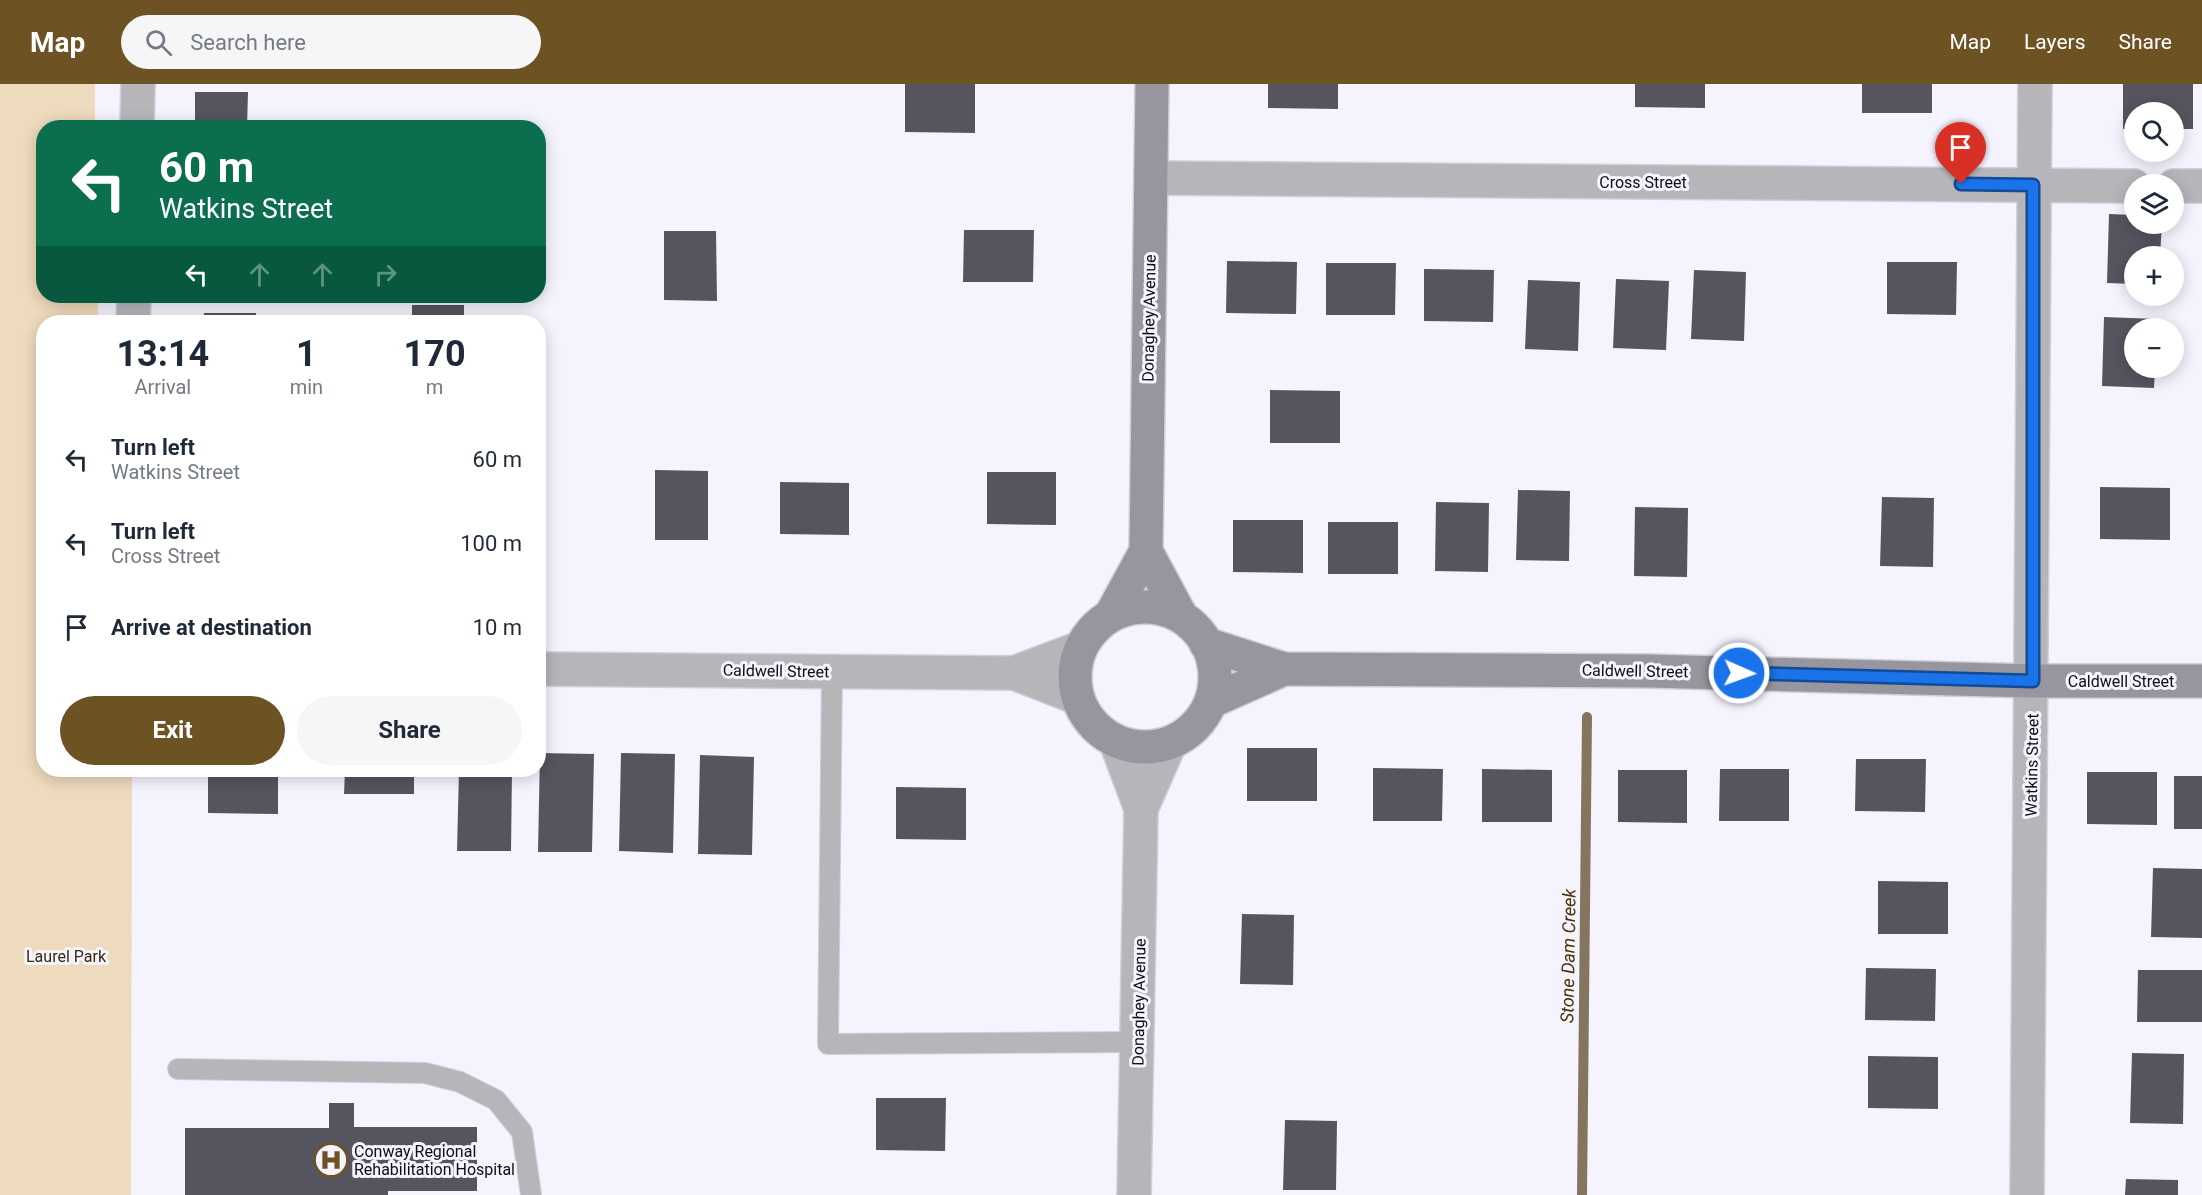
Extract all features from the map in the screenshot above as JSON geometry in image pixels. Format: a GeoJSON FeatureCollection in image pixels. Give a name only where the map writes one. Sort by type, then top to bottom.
{"type":"FeatureCollection","features":[{"type":"Feature","properties":{"kind":"main road","name":"Donaghey Avenue"},"geometry":{"type":"LineString","coordinates":[[1111,615],[1146,551],[1152,84]]}},
{"type":"Feature","properties":{"kind":"main road","name":"Donaghey Avenue"},"geometry":{"type":"LineString","coordinates":[[1146,551],[1181,616]]}},
{"type":"Feature","properties":{"kind":"main road"},"geometry":{"type":"LineString","coordinates":[[1134,607],[1158,608],[1181,616],[1200,632],[1212,653],[1216,677],[1212,700],[1200,722],[1182,738],[1161,746],[1138,748],[1116,742],[1097,730],[1083,712],[1078,698],[1074,669],[1080,648],[1093,629],[1111,615],[1134,607]]}},
{"type":"Feature","properties":{"kind":"main road","name":"Caldwell Street"},"geometry":{"type":"LineString","coordinates":[[1206,644],[1284,669],[1648,671],[2033,681],[2202,681]]}},
{"type":"Feature","properties":{"kind":"main road","name":"Caldwell Street"},"geometry":{"type":"LineString","coordinates":[[1212,700],[1284,669]]}},
{"type":"Feature","properties":{"kind":"street"},"geometry":{"type":"LineString","coordinates":[[137,120],[138,84]]}},
{"type":"Feature","properties":{"kind":"street","name":"Watkins Street"},"geometry":{"type":"LineString","coordinates":[[2027,1195],[2033,681],[2035,84]]}},
{"type":"Feature","properties":{"kind":"street","name":"Cross Street"},"geometry":{"type":"LineString","coordinates":[[1151,178],[2124,186]]}},
{"type":"Feature","properties":{"kind":"street"},"geometry":{"type":"LineString","coordinates":[[2184,186],[2202,186]]}},
{"type":"Feature","properties":{"kind":"street","name":"Caldwell Street"},"geometry":{"type":"LineString","coordinates":[[1014,673],[1080,648]]}},
{"type":"Feature","properties":{"kind":"street","name":"Caldwell Street"},"geometry":{"type":"LineString","coordinates":[[546,669],[1014,673],[1078,698]]}},
{"type":"Feature","properties":{"kind":"street","name":"Donaghey Avenue"},"geometry":{"type":"LineString","coordinates":[[1116,742],[1141,809],[1139,1042],[1134,1195]]}},
{"type":"Feature","properties":{"kind":"street","name":"Donaghey Avenue"},"geometry":{"type":"LineString","coordinates":[[1141,809],[1170,743]]}},
{"type":"Feature","properties":{"kind":"lane"},"geometry":{"type":"LineString","coordinates":[[832,672],[828,1044],[1139,1042]]}},
{"type":"Feature","properties":{"kind":"lane"},"geometry":{"type":"LineString","coordinates":[[178,1069],[425,1073],[460,1082],[496,1100],[522,1132],[531,1195]]}},
{"type":"Feature","properties":{"kind":"green space","name":"Laurel Park"},"geometry":{"type":"Polygon","coordinates":[[[0,84],[95,84],[95,120],[36,120],[36,303],[98,303],[98,315],[36,315],[36,777],[132,777],[131,1195],[0,1195],[0,84]]]}},
{"type":"Feature","properties":{"kind":"building"},"geometry":{"type":"Polygon","coordinates":[[[905,84],[975,84],[975,133],[905,132],[905,84]]]}},
{"type":"Feature","properties":{"kind":"building"},"geometry":{"type":"Polygon","coordinates":[[[1268,84],[1338,84],[1338,109],[1268,108],[1268,84]]]}},
{"type":"Feature","properties":{"kind":"building"},"geometry":{"type":"Polygon","coordinates":[[[1635,84],[1705,84],[1705,108],[1635,107],[1635,84]]]}},
{"type":"Feature","properties":{"kind":"building"},"geometry":{"type":"Polygon","coordinates":[[[1862,84],[1932,84],[1932,113],[1862,113],[1862,84]]]}},
{"type":"Feature","properties":{"kind":"building"},"geometry":{"type":"Polygon","coordinates":[[[2123,84],[2193,84],[2193,129],[2184,129],[2184,102],[2124,102],[2123,129],[2123,84]]]}},
{"type":"Feature","properties":{"kind":"building"},"geometry":{"type":"Polygon","coordinates":[[[195,92],[248,92],[247,120],[195,120],[195,92]]]}},
{"type":"Feature","properties":{"kind":"building"},"geometry":{"type":"Polygon","coordinates":[[[2109,214],[2124,215],[2124,234],[2161,234],[2161,246],[2124,246],[2124,284],[2107,283],[2109,214]]]}},
{"type":"Feature","properties":{"kind":"building"},"geometry":{"type":"Polygon","coordinates":[[[964,230],[1034,230],[1033,282],[963,282],[964,230]]]}},
{"type":"Feature","properties":{"kind":"building"},"geometry":{"type":"Polygon","coordinates":[[[664,231],[716,231],[717,301],[664,300],[664,231]]]}},
{"type":"Feature","properties":{"kind":"building"},"geometry":{"type":"Polygon","coordinates":[[[1227,261],[1297,262],[1296,314],[1226,313],[1227,261]]]}},
{"type":"Feature","properties":{"kind":"building"},"geometry":{"type":"Polygon","coordinates":[[[1887,262],[1957,262],[1956,315],[1887,314],[1887,262]]]}},
{"type":"Feature","properties":{"kind":"building"},"geometry":{"type":"Polygon","coordinates":[[[1326,263],[1396,263],[1395,315],[1326,315],[1326,263]]]}},
{"type":"Feature","properties":{"kind":"building"},"geometry":{"type":"Polygon","coordinates":[[[1424,269],[1494,270],[1493,322],[1424,321],[1424,269]]]}},
{"type":"Feature","properties":{"kind":"building"},"geometry":{"type":"Polygon","coordinates":[[[1694,270],[1746,272],[1744,341],[1691,339],[1694,270]]]}},
{"type":"Feature","properties":{"kind":"building"},"geometry":{"type":"Polygon","coordinates":[[[1616,279],[1669,281],[1666,350],[1613,348],[1616,279]]]}},
{"type":"Feature","properties":{"kind":"building"},"geometry":{"type":"Polygon","coordinates":[[[1528,280],[1580,282],[1578,351],[1525,349],[1528,280]]]}},
{"type":"Feature","properties":{"kind":"building"},"geometry":{"type":"Polygon","coordinates":[[[412,305],[464,305],[464,315],[412,315],[412,305]]]}},
{"type":"Feature","properties":{"kind":"building"},"geometry":{"type":"Polygon","coordinates":[[[204,313],[256,313],[256,315],[204,315],[204,313]]]}},
{"type":"Feature","properties":{"kind":"building"},"geometry":{"type":"Polygon","coordinates":[[[2104,317],[2130,318],[2124,318],[2124,378],[2154,378],[2154,388],[2102,386],[2104,317]]]}},
{"type":"Feature","properties":{"kind":"building"},"geometry":{"type":"Polygon","coordinates":[[[1270,390],[1340,391],[1340,443],[1270,443],[1270,390]]]}},
{"type":"Feature","properties":{"kind":"building"},"geometry":{"type":"Polygon","coordinates":[[[655,470],[708,471],[708,540],[655,540],[655,470]]]}},
{"type":"Feature","properties":{"kind":"building"},"geometry":{"type":"Polygon","coordinates":[[[987,472],[1056,472],[1056,525],[987,524],[987,472]]]}},
{"type":"Feature","properties":{"kind":"building"},"geometry":{"type":"Polygon","coordinates":[[[780,482],[849,483],[849,535],[780,534],[780,482]]]}},
{"type":"Feature","properties":{"kind":"building"},"geometry":{"type":"Polygon","coordinates":[[[2100,487],[2170,488],[2170,540],[2100,539],[2100,487]]]}},
{"type":"Feature","properties":{"kind":"building"},"geometry":{"type":"Polygon","coordinates":[[[1518,490],[1570,491],[1569,561],[1516,560],[1518,490]]]}},
{"type":"Feature","properties":{"kind":"building"},"geometry":{"type":"Polygon","coordinates":[[[1882,497],[1934,498],[1933,567],[1880,566],[1882,497]]]}},
{"type":"Feature","properties":{"kind":"building"},"geometry":{"type":"Polygon","coordinates":[[[1436,502],[1489,503],[1488,572],[1435,571],[1436,502]]]}},
{"type":"Feature","properties":{"kind":"building"},"geometry":{"type":"Polygon","coordinates":[[[1635,507],[1688,508],[1687,577],[1634,576],[1635,507]]]}},
{"type":"Feature","properties":{"kind":"building"},"geometry":{"type":"Polygon","coordinates":[[[1233,520],[1303,520],[1303,573],[1233,572],[1233,520]]]}},
{"type":"Feature","properties":{"kind":"building"},"geometry":{"type":"Polygon","coordinates":[[[1328,522],[1398,522],[1398,574],[1328,574],[1328,522]]]}},
{"type":"Feature","properties":{"kind":"building"},"geometry":{"type":"Polygon","coordinates":[[[1247,748],[1317,748],[1317,801],[1247,801],[1247,748]]]}},
{"type":"Feature","properties":{"kind":"building"},"geometry":{"type":"Polygon","coordinates":[[[546,753],[594,754],[592,852],[538,852],[540,777],[546,777],[546,753]]]}},
{"type":"Feature","properties":{"kind":"building"},"geometry":{"type":"Polygon","coordinates":[[[621,753],[675,754],[673,853],[619,851],[621,753]]]}},
{"type":"Feature","properties":{"kind":"building"},"geometry":{"type":"Polygon","coordinates":[[[700,755],[754,757],[752,855],[698,854],[700,755]]]}},
{"type":"Feature","properties":{"kind":"building"},"geometry":{"type":"Polygon","coordinates":[[[1856,759],[1926,759],[1925,812],[1855,811],[1856,759]]]}},
{"type":"Feature","properties":{"kind":"building"},"geometry":{"type":"Polygon","coordinates":[[[1373,768],[1443,769],[1442,821],[1373,821],[1373,768]]]}},
{"type":"Feature","properties":{"kind":"building"},"geometry":{"type":"Polygon","coordinates":[[[1482,769],[1552,770],[1552,822],[1482,822],[1482,769]]]}},
{"type":"Feature","properties":{"kind":"building"},"geometry":{"type":"Polygon","coordinates":[[[1720,769],[1789,769],[1789,821],[1719,821],[1720,769]]]}},
{"type":"Feature","properties":{"kind":"building"},"geometry":{"type":"Polygon","coordinates":[[[1618,770],[1687,770],[1687,823],[1618,822],[1618,770]]]}},
{"type":"Feature","properties":{"kind":"building"},"geometry":{"type":"Polygon","coordinates":[[[2087,772],[2157,772],[2157,825],[2087,824],[2087,772]]]}},
{"type":"Feature","properties":{"kind":"building"},"geometry":{"type":"Polygon","coordinates":[[[2174,776],[2202,776],[2202,829],[2174,829],[2174,776]]]}},
{"type":"Feature","properties":{"kind":"building"},"geometry":{"type":"Polygon","coordinates":[[[208,777],[278,777],[278,814],[208,813],[208,777]]]}},
{"type":"Feature","properties":{"kind":"building"},"geometry":{"type":"Polygon","coordinates":[[[345,777],[414,777],[414,794],[344,794],[345,777]]]}},
{"type":"Feature","properties":{"kind":"building"},"geometry":{"type":"Polygon","coordinates":[[[459,777],[512,777],[511,851],[457,851],[459,777]]]}},
{"type":"Feature","properties":{"kind":"building"},"geometry":{"type":"Polygon","coordinates":[[[896,787],[966,788],[966,840],[896,839],[896,787]]]}},
{"type":"Feature","properties":{"kind":"building"},"geometry":{"type":"Polygon","coordinates":[[[2153,868],[2202,869],[2202,938],[2151,937],[2153,868]]]}},
{"type":"Feature","properties":{"kind":"building"},"geometry":{"type":"Polygon","coordinates":[[[1878,881],[1948,882],[1948,934],[1878,934],[1878,881]]]}},
{"type":"Feature","properties":{"kind":"building"},"geometry":{"type":"Polygon","coordinates":[[[1242,914],[1294,915],[1293,985],[1240,984],[1242,914]]]}},
{"type":"Feature","properties":{"kind":"building"},"geometry":{"type":"Polygon","coordinates":[[[1866,968],[1936,969],[1935,1021],[1865,1020],[1866,968]]]}},
{"type":"Feature","properties":{"kind":"building"},"geometry":{"type":"Polygon","coordinates":[[[2138,970],[2202,970],[2202,1022],[2137,1022],[2138,970]]]}},
{"type":"Feature","properties":{"kind":"building"},"geometry":{"type":"Polygon","coordinates":[[[2132,1053],[2184,1054],[2183,1124],[2130,1123],[2132,1053]]]}},
{"type":"Feature","properties":{"kind":"building"},"geometry":{"type":"Polygon","coordinates":[[[1868,1056],[1938,1057],[1938,1109],[1868,1108],[1868,1056]]]}},
{"type":"Feature","properties":{"kind":"building"},"geometry":{"type":"Polygon","coordinates":[[[876,1098],[946,1098],[945,1151],[876,1150],[876,1098]]]}},
{"type":"Feature","properties":{"kind":"building","name":"Conway Regional Rehabilitation Hospital"},"geometry":{"type":"Polygon","coordinates":[[[329,1103],[354,1103],[354,1127],[477,1127],[477,1191],[388,1191],[388,1195],[185,1195],[185,1128],[329,1128],[329,1103]]]}},
{"type":"Feature","properties":{"kind":"building"},"geometry":{"type":"Polygon","coordinates":[[[1285,1120],[1337,1121],[1336,1190],[1283,1190],[1285,1120]]]}},
{"type":"Feature","properties":{"kind":"building"},"geometry":{"type":"Polygon","coordinates":[[[2126,1179],[2178,1180],[2178,1195],[2125,1195],[2126,1179]]]}},
{"type":"Feature","properties":{"kind":"waterway","name":"Stone Dam Creek"},"geometry":{"type":"LineString","coordinates":[[1582,1195],[1587,717]]}},
{"type":"Feature","properties":{"kind":"place","name":"Conway Regional Rehabilitation Hospital"},"geometry":{"type":"Point","coordinates":[331,1160]}},
{"type":"Feature","properties":{"kind":"route"},"geometry":{"type":"LineString","coordinates":[[1739,673],[2033,681],[2033,185],[1961,184]]}}]}
